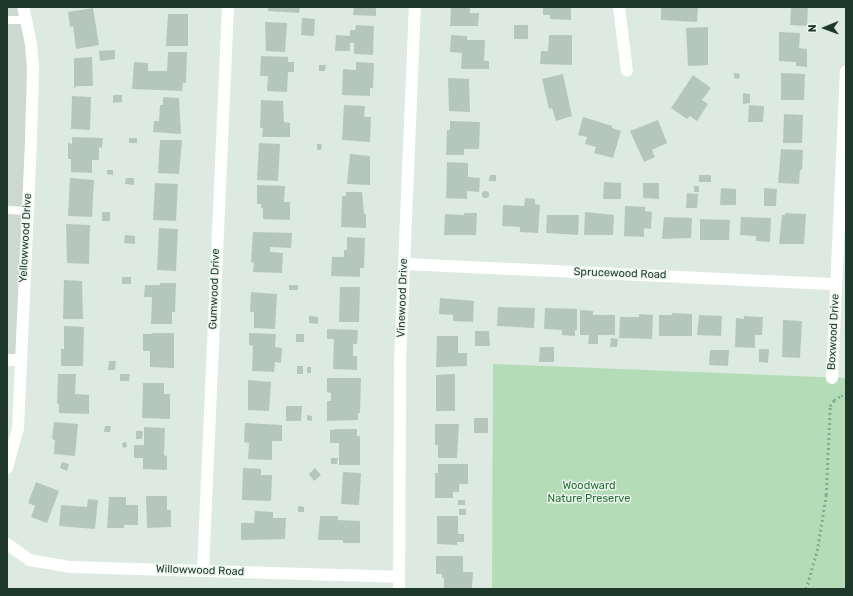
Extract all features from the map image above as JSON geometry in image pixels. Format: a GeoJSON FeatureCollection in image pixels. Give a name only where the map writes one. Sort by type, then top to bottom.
{"type":"FeatureCollection","features":[{"type":"Feature","properties":{"kind":"street","name":"Yellowwood Drive"},"geometry":{"type":"LineString","coordinates":[[7,468],[18,428],[33,68],[23,7]]}},
{"type":"Feature","properties":{"kind":"street","name":"Gumwood Drive"},"geometry":{"type":"LineString","coordinates":[[203,570],[228,7]]}},
{"type":"Feature","properties":{"kind":"street","name":"Vinewood Drive"},"geometry":{"type":"LineString","coordinates":[[399,583],[400,362],[416,7]]}},
{"type":"Feature","properties":{"kind":"street"},"geometry":{"type":"LineString","coordinates":[[619,7],[627,71]]}},
{"type":"Feature","properties":{"kind":"street","name":"Boxwood Drive"},"geometry":{"type":"LineString","coordinates":[[832,378],[846,71]]}},
{"type":"Feature","properties":{"kind":"street","name":"Sprucewood Road"},"geometry":{"type":"LineString","coordinates":[[404,264],[836,284]]}},
{"type":"Feature","properties":{"kind":"street"},"geometry":{"type":"LineString","coordinates":[[7,360],[20,360]]}},
{"type":"Feature","properties":{"kind":"street","name":"Willowwood Road"},"geometry":{"type":"LineString","coordinates":[[7,544],[30,560],[70,567],[203,570],[399,583]]}},
{"type":"Feature","properties":{"kind":"lane"},"geometry":{"type":"LineString","coordinates":[[7,20],[26,20]]}},
{"type":"Feature","properties":{"kind":"lane"},"geometry":{"type":"LineString","coordinates":[[7,210],[27,211]]}},
{"type":"Feature","properties":{"kind":"path"},"geometry":{"type":"LineString","coordinates":[[806,589],[817,551],[826,495],[830,406],[834,400],[841,396],[846,396]]}},
{"type":"Feature","properties":{"kind":"shaded area"},"geometry":{"type":"Polygon","coordinates":[[[7,7],[28,7],[30,13],[22,360],[7,360],[7,7]]]}},
{"type":"Feature","properties":{"kind":"green space","name":"Woodward Nature Preserve"},"geometry":{"type":"Polygon","coordinates":[[[493,364],[846,378],[846,589],[492,589],[493,364]]]}},
{"type":"Feature","properties":{"kind":"building"},"geometry":{"type":"Polygon","coordinates":[[[268,7],[300,7],[299,13],[268,11],[268,7]]]}},
{"type":"Feature","properties":{"kind":"building"},"geometry":{"type":"Polygon","coordinates":[[[354,7],[376,7],[376,16],[353,15],[354,7]]]}},
{"type":"Feature","properties":{"kind":"building"},"geometry":{"type":"Polygon","coordinates":[[[451,7],[470,7],[470,13],[479,13],[478,26],[450,26],[451,7]]]}},
{"type":"Feature","properties":{"kind":"building"},"geometry":{"type":"Polygon","coordinates":[[[543,7],[571,7],[571,20],[550,19],[550,15],[543,15],[543,7]]]}},
{"type":"Feature","properties":{"kind":"building"},"geometry":{"type":"Polygon","coordinates":[[[661,7],[698,7],[697,22],[661,20],[661,7]]]}},
{"type":"Feature","properties":{"kind":"building"},"geometry":{"type":"Polygon","coordinates":[[[791,7],[808,7],[807,26],[790,25],[791,7]]]}},
{"type":"Feature","properties":{"kind":"building"},"geometry":{"type":"Polygon","coordinates":[[[93,8],[99,45],[76,49],[73,26],[70,27],[68,12],[93,8]]]}},
{"type":"Feature","properties":{"kind":"building"},"geometry":{"type":"Polygon","coordinates":[[[168,14],[188,14],[188,46],[166,46],[168,14]]]}},
{"type":"Feature","properties":{"kind":"building"},"geometry":{"type":"Polygon","coordinates":[[[302,18],[315,19],[314,36],[301,35],[302,18]]]}},
{"type":"Feature","properties":{"kind":"building"},"geometry":{"type":"Polygon","coordinates":[[[265,22],[287,23],[285,52],[266,51],[265,22]]]}},
{"type":"Feature","properties":{"kind":"building"},"geometry":{"type":"Polygon","coordinates":[[[356,25],[374,26],[373,55],[354,54],[354,43],[350,43],[350,51],[335,51],[336,35],[350,36],[350,30],[355,30],[356,25]]]}},
{"type":"Feature","properties":{"kind":"building"},"geometry":{"type":"Polygon","coordinates":[[[514,25],[528,25],[528,39],[514,39],[514,25]]]}},
{"type":"Feature","properties":{"kind":"building"},"geometry":{"type":"Polygon","coordinates":[[[708,27],[708,65],[688,66],[686,28],[708,27]]]}},
{"type":"Feature","properties":{"kind":"building"},"geometry":{"type":"Polygon","coordinates":[[[779,32],[800,33],[799,48],[807,49],[807,67],[796,66],[796,62],[779,61],[779,32]]]}},
{"type":"Feature","properties":{"kind":"building"},"geometry":{"type":"Polygon","coordinates":[[[451,35],[467,36],[467,40],[485,40],[484,61],[489,61],[489,69],[461,69],[462,53],[450,52],[451,35]]]}},
{"type":"Feature","properties":{"kind":"building"},"geometry":{"type":"Polygon","coordinates":[[[549,35],[572,35],[572,65],[540,64],[541,51],[548,51],[549,35]]]}},
{"type":"Feature","properties":{"kind":"building"},"geometry":{"type":"Polygon","coordinates":[[[115,50],[115,59],[100,61],[99,51],[115,50]]]}},
{"type":"Feature","properties":{"kind":"building"},"geometry":{"type":"Polygon","coordinates":[[[168,52],[187,52],[186,83],[183,83],[182,91],[132,89],[134,62],[148,63],[148,71],[167,71],[168,52]]]}},
{"type":"Feature","properties":{"kind":"building"},"geometry":{"type":"Polygon","coordinates":[[[261,56],[288,57],[288,62],[294,62],[294,72],[288,72],[287,92],[267,91],[268,76],[260,76],[261,56]]]}},
{"type":"Feature","properties":{"kind":"building"},"geometry":{"type":"Polygon","coordinates":[[[92,57],[93,86],[77,86],[74,88],[74,58],[92,57]]]}},
{"type":"Feature","properties":{"kind":"building"},"geometry":{"type":"Polygon","coordinates":[[[356,62],[374,63],[373,88],[370,88],[370,96],[342,95],[343,69],[356,70],[356,62]]]}},
{"type":"Feature","properties":{"kind":"building"},"geometry":{"type":"Polygon","coordinates":[[[319,65],[326,65],[325,71],[319,71],[319,65]]]}},
{"type":"Feature","properties":{"kind":"building"},"geometry":{"type":"Polygon","coordinates":[[[734,73],[740,74],[739,79],[734,78],[734,73]]]}},
{"type":"Feature","properties":{"kind":"building"},"geometry":{"type":"Polygon","coordinates":[[[781,73],[805,74],[804,100],[781,100],[781,73]]]}},
{"type":"Feature","properties":{"kind":"building"},"geometry":{"type":"Polygon","coordinates":[[[563,74],[572,116],[556,121],[552,108],[549,109],[542,79],[563,74]]]}},
{"type":"Feature","properties":{"kind":"building"},"geometry":{"type":"Polygon","coordinates":[[[693,75],[711,88],[702,100],[708,104],[697,121],[690,116],[687,119],[671,108],[693,75]]]}},
{"type":"Feature","properties":{"kind":"building"},"geometry":{"type":"Polygon","coordinates":[[[448,78],[469,79],[470,112],[449,111],[448,78]]]}},
{"type":"Feature","properties":{"kind":"building"},"geometry":{"type":"Polygon","coordinates":[[[743,93],[750,94],[750,103],[743,104],[743,93]]]}},
{"type":"Feature","properties":{"kind":"building"},"geometry":{"type":"Polygon","coordinates":[[[113,95],[122,95],[122,102],[113,103],[113,95]]]}},
{"type":"Feature","properties":{"kind":"building"},"geometry":{"type":"Polygon","coordinates":[[[72,96],[91,97],[90,130],[71,129],[72,96]]]}},
{"type":"Feature","properties":{"kind":"building"},"geometry":{"type":"Polygon","coordinates":[[[163,97],[179,98],[181,134],[153,132],[154,121],[159,121],[160,105],[163,105],[163,97]]]}},
{"type":"Feature","properties":{"kind":"building"},"geometry":{"type":"Polygon","coordinates":[[[261,100],[283,101],[284,122],[290,123],[290,137],[262,137],[263,128],[260,128],[261,100]]]}},
{"type":"Feature","properties":{"kind":"building"},"geometry":{"type":"Polygon","coordinates":[[[344,105],[365,106],[364,117],[371,117],[370,142],[342,140],[344,105]]]}},
{"type":"Feature","properties":{"kind":"building"},"geometry":{"type":"Polygon","coordinates":[[[749,105],[764,106],[763,122],[748,122],[749,105]]]}},
{"type":"Feature","properties":{"kind":"building"},"geometry":{"type":"Polygon","coordinates":[[[784,114],[803,115],[802,143],[783,143],[784,114]]]}},
{"type":"Feature","properties":{"kind":"building"},"geometry":{"type":"Polygon","coordinates":[[[583,117],[612,126],[612,128],[621,131],[613,158],[594,153],[596,147],[585,144],[587,137],[578,135],[583,117]]]}},
{"type":"Feature","properties":{"kind":"building"},"geometry":{"type":"Polygon","coordinates":[[[658,120],[667,143],[652,150],[655,157],[644,162],[630,131],[658,120]]]}},
{"type":"Feature","properties":{"kind":"building"},"geometry":{"type":"Polygon","coordinates":[[[450,121],[480,122],[479,149],[464,149],[464,155],[446,155],[447,130],[450,130],[450,121]]]}},
{"type":"Feature","properties":{"kind":"building"},"geometry":{"type":"Polygon","coordinates":[[[72,137],[103,138],[102,148],[99,147],[99,160],[92,160],[92,173],[71,172],[71,159],[68,159],[68,143],[72,144],[72,137]]]}},
{"type":"Feature","properties":{"kind":"building"},"geometry":{"type":"Polygon","coordinates":[[[129,138],[137,138],[137,143],[129,143],[129,138]]]}},
{"type":"Feature","properties":{"kind":"building"},"geometry":{"type":"Polygon","coordinates":[[[160,140],[182,140],[179,174],[158,173],[160,140]]]}},
{"type":"Feature","properties":{"kind":"building"},"geometry":{"type":"Polygon","coordinates":[[[259,143],[280,144],[278,181],[257,180],[259,143]]]}},
{"type":"Feature","properties":{"kind":"building"},"geometry":{"type":"Polygon","coordinates":[[[317,144],[322,144],[321,150],[317,150],[317,144]]]}},
{"type":"Feature","properties":{"kind":"building"},"geometry":{"type":"Polygon","coordinates":[[[781,149],[803,150],[802,170],[800,170],[799,184],[778,183],[781,149]]]}},
{"type":"Feature","properties":{"kind":"building"},"geometry":{"type":"Polygon","coordinates":[[[350,154],[370,156],[370,185],[347,184],[350,154]]]}},
{"type":"Feature","properties":{"kind":"building"},"geometry":{"type":"Polygon","coordinates":[[[447,162],[468,163],[468,177],[480,178],[479,192],[467,191],[467,199],[446,198],[447,162]]]}},
{"type":"Feature","properties":{"kind":"building"},"geometry":{"type":"Polygon","coordinates":[[[107,170],[113,170],[113,175],[107,174],[107,170]]]}},
{"type":"Feature","properties":{"kind":"building"},"geometry":{"type":"Polygon","coordinates":[[[490,175],[496,175],[496,181],[489,181],[490,175]]]}},
{"type":"Feature","properties":{"kind":"building"},"geometry":{"type":"Polygon","coordinates":[[[699,175],[711,175],[711,182],[699,182],[699,175]]]}},
{"type":"Feature","properties":{"kind":"building"},"geometry":{"type":"Polygon","coordinates":[[[70,178],[94,180],[92,217],[68,216],[70,178]]]}},
{"type":"Feature","properties":{"kind":"building"},"geometry":{"type":"Polygon","coordinates":[[[126,178],[134,178],[134,185],[125,184],[126,178]]]}},
{"type":"Feature","properties":{"kind":"building"},"geometry":{"type":"Polygon","coordinates":[[[604,182],[621,183],[621,199],[603,199],[604,182]]]}},
{"type":"Feature","properties":{"kind":"building"},"geometry":{"type":"Polygon","coordinates":[[[155,183],[178,184],[176,221],[153,220],[155,183]]]}},
{"type":"Feature","properties":{"kind":"building"},"geometry":{"type":"Polygon","coordinates":[[[643,183],[659,183],[659,199],[643,198],[643,183]]]}},
{"type":"Feature","properties":{"kind":"building"},"geometry":{"type":"Polygon","coordinates":[[[257,185],[285,186],[284,202],[290,202],[290,220],[263,219],[263,208],[261,208],[261,204],[257,204],[257,185]]]}},
{"type":"Feature","properties":{"kind":"building"},"geometry":{"type":"Polygon","coordinates":[[[694,186],[699,186],[699,192],[694,192],[694,186]]]}},
{"type":"Feature","properties":{"kind":"building"},"geometry":{"type":"Polygon","coordinates":[[[721,188],[736,189],[736,205],[720,205],[721,188]]]}},
{"type":"Feature","properties":{"kind":"building"},"geometry":{"type":"Polygon","coordinates":[[[764,188],[777,189],[776,206],[764,206],[764,188]]]}},
{"type":"Feature","properties":{"kind":"building"},"geometry":{"type":"Polygon","coordinates":[[[485,191],[488,194],[485,197],[482,194],[485,191]]]}},
{"type":"Feature","properties":{"kind":"building"},"geometry":{"type":"Polygon","coordinates":[[[346,192],[362,192],[364,214],[366,214],[366,228],[341,227],[342,196],[346,196],[346,192]]]}},
{"type":"Feature","properties":{"kind":"building"},"geometry":{"type":"Polygon","coordinates":[[[687,193],[698,194],[697,208],[686,208],[687,193]]]}},
{"type":"Feature","properties":{"kind":"building"},"geometry":{"type":"Polygon","coordinates":[[[525,198],[535,199],[535,204],[540,205],[538,233],[520,232],[520,227],[502,226],[503,205],[524,206],[525,198]]]}},
{"type":"Feature","properties":{"kind":"building"},"geometry":{"type":"Polygon","coordinates":[[[625,206],[645,207],[645,211],[652,212],[651,229],[644,228],[644,237],[624,236],[625,206]]]}},
{"type":"Feature","properties":{"kind":"building"},"geometry":{"type":"Polygon","coordinates":[[[102,212],[110,212],[110,221],[102,221],[102,212]]]}},
{"type":"Feature","properties":{"kind":"building"},"geometry":{"type":"Polygon","coordinates":[[[585,212],[614,215],[613,235],[584,235],[585,212]]]}},
{"type":"Feature","properties":{"kind":"building"},"geometry":{"type":"Polygon","coordinates":[[[464,213],[477,213],[476,235],[444,235],[445,214],[464,215],[464,213]]]}},
{"type":"Feature","properties":{"kind":"building"},"geometry":{"type":"Polygon","coordinates":[[[785,213],[806,214],[804,244],[779,244],[782,215],[785,215],[785,213]]]}},
{"type":"Feature","properties":{"kind":"building"},"geometry":{"type":"Polygon","coordinates":[[[547,215],[579,215],[578,235],[546,233],[547,215]]]}},
{"type":"Feature","properties":{"kind":"building"},"geometry":{"type":"Polygon","coordinates":[[[664,217],[692,218],[691,238],[662,239],[664,217]]]}},
{"type":"Feature","properties":{"kind":"building"},"geometry":{"type":"Polygon","coordinates":[[[741,217],[771,218],[770,242],[756,241],[756,236],[740,235],[741,217]]]}},
{"type":"Feature","properties":{"kind":"building"},"geometry":{"type":"Polygon","coordinates":[[[700,219],[730,220],[729,240],[700,240],[700,219]]]}},
{"type":"Feature","properties":{"kind":"building"},"geometry":{"type":"Polygon","coordinates":[[[66,224],[90,225],[89,264],[67,263],[66,224]]]}},
{"type":"Feature","properties":{"kind":"building"},"geometry":{"type":"Polygon","coordinates":[[[159,228],[178,229],[176,271],[157,270],[159,228]]]}},
{"type":"Feature","properties":{"kind":"building"},"geometry":{"type":"Polygon","coordinates":[[[253,232],[292,233],[291,248],[270,247],[270,252],[283,253],[282,273],[253,272],[254,263],[251,262],[253,232]]]}},
{"type":"Feature","properties":{"kind":"building"},"geometry":{"type":"Polygon","coordinates":[[[125,235],[135,236],[135,244],[124,243],[125,235]]]}},
{"type":"Feature","properties":{"kind":"building"},"geometry":{"type":"Polygon","coordinates":[[[347,237],[365,238],[364,268],[360,268],[360,277],[331,276],[332,257],[344,257],[344,250],[347,250],[347,237]]]}},
{"type":"Feature","properties":{"kind":"building"},"geometry":{"type":"Polygon","coordinates":[[[122,277],[131,277],[131,284],[122,284],[122,277]]]}},
{"type":"Feature","properties":{"kind":"building"},"geometry":{"type":"Polygon","coordinates":[[[64,280],[82,281],[83,319],[63,319],[64,280]]]}},
{"type":"Feature","properties":{"kind":"building"},"geometry":{"type":"Polygon","coordinates":[[[160,283],[176,283],[175,312],[172,312],[172,324],[151,324],[152,297],[144,297],[145,285],[160,285],[160,283]]]}},
{"type":"Feature","properties":{"kind":"building"},"geometry":{"type":"Polygon","coordinates":[[[289,285],[298,285],[298,290],[289,290],[289,285]]]}},
{"type":"Feature","properties":{"kind":"building"},"geometry":{"type":"Polygon","coordinates":[[[340,287],[360,287],[359,322],[339,322],[340,287]]]}},
{"type":"Feature","properties":{"kind":"building"},"geometry":{"type":"Polygon","coordinates":[[[251,292],[277,294],[275,329],[254,328],[254,312],[250,312],[251,292]]]}},
{"type":"Feature","properties":{"kind":"building"},"geometry":{"type":"Polygon","coordinates":[[[440,298],[474,301],[473,322],[453,321],[453,315],[439,314],[440,298]]]}},
{"type":"Feature","properties":{"kind":"building"},"geometry":{"type":"Polygon","coordinates":[[[498,307],[535,308],[534,328],[497,326],[498,307]]]}},
{"type":"Feature","properties":{"kind":"building"},"geometry":{"type":"Polygon","coordinates":[[[545,308],[577,309],[577,330],[575,330],[575,336],[562,335],[562,330],[544,329],[545,308]]]}},
{"type":"Feature","properties":{"kind":"building"},"geometry":{"type":"Polygon","coordinates":[[[580,310],[593,311],[593,315],[615,315],[615,335],[598,335],[598,344],[588,344],[589,335],[580,335],[580,310]]]}},
{"type":"Feature","properties":{"kind":"building"},"geometry":{"type":"Polygon","coordinates":[[[672,313],[692,314],[692,336],[659,336],[659,315],[672,315],[672,313]]]}},
{"type":"Feature","properties":{"kind":"building"},"geometry":{"type":"Polygon","coordinates":[[[639,314],[653,315],[652,339],[619,338],[620,317],[639,317],[639,314]]]}},
{"type":"Feature","properties":{"kind":"building"},"geometry":{"type":"Polygon","coordinates":[[[699,315],[722,316],[721,336],[697,335],[699,315]]]}},
{"type":"Feature","properties":{"kind":"building"},"geometry":{"type":"Polygon","coordinates":[[[309,316],[318,317],[318,324],[309,323],[309,316]]]}},
{"type":"Feature","properties":{"kind":"building"},"geometry":{"type":"Polygon","coordinates":[[[744,316],[763,317],[762,335],[755,335],[755,348],[735,347],[736,318],[744,319],[744,316]]]}},
{"type":"Feature","properties":{"kind":"building"},"geometry":{"type":"Polygon","coordinates":[[[783,320],[802,321],[800,358],[782,357],[783,320]]]}},
{"type":"Feature","properties":{"kind":"building"},"geometry":{"type":"Polygon","coordinates":[[[64,326],[84,327],[83,366],[61,366],[61,349],[64,349],[64,326]]]}},
{"type":"Feature","properties":{"kind":"building"},"geometry":{"type":"Polygon","coordinates":[[[327,329],[358,330],[357,344],[353,344],[353,356],[357,356],[357,370],[333,369],[334,339],[327,339],[327,329]]]}},
{"type":"Feature","properties":{"kind":"building"},"geometry":{"type":"Polygon","coordinates":[[[475,331],[489,331],[490,346],[475,346],[475,331]]]}},
{"type":"Feature","properties":{"kind":"building"},"geometry":{"type":"Polygon","coordinates":[[[151,333],[174,333],[174,368],[150,367],[150,351],[143,351],[143,334],[152,334],[151,333]]]}},
{"type":"Feature","properties":{"kind":"building"},"geometry":{"type":"Polygon","coordinates":[[[249,333],[276,334],[275,347],[282,348],[281,363],[275,362],[274,372],[252,371],[253,346],[249,345],[249,333]]]}},
{"type":"Feature","properties":{"kind":"building"},"geometry":{"type":"Polygon","coordinates":[[[296,334],[304,334],[304,342],[296,342],[296,334]]]}},
{"type":"Feature","properties":{"kind":"building"},"geometry":{"type":"Polygon","coordinates":[[[437,336],[458,336],[458,353],[467,353],[467,366],[436,367],[437,336]]]}},
{"type":"Feature","properties":{"kind":"building"},"geometry":{"type":"Polygon","coordinates":[[[611,338],[618,339],[617,347],[610,347],[611,338]]]}},
{"type":"Feature","properties":{"kind":"building"},"geometry":{"type":"Polygon","coordinates":[[[540,347],[554,347],[554,362],[539,362],[540,347]]]}},
{"type":"Feature","properties":{"kind":"building"},"geometry":{"type":"Polygon","coordinates":[[[759,349],[769,349],[768,363],[759,362],[759,349]]]}},
{"type":"Feature","properties":{"kind":"building"},"geometry":{"type":"Polygon","coordinates":[[[710,350],[729,350],[728,366],[709,365],[710,350]]]}},
{"type":"Feature","properties":{"kind":"building"},"geometry":{"type":"Polygon","coordinates":[[[109,361],[116,361],[115,370],[108,370],[109,361]]]}},
{"type":"Feature","properties":{"kind":"building"},"geometry":{"type":"Polygon","coordinates":[[[297,366],[303,366],[303,374],[297,374],[297,366]]]}},
{"type":"Feature","properties":{"kind":"building"},"geometry":{"type":"Polygon","coordinates":[[[307,367],[311,367],[311,373],[307,373],[307,367]]]}},
{"type":"Feature","properties":{"kind":"building"},"geometry":{"type":"Polygon","coordinates":[[[58,374],[76,374],[75,394],[89,395],[89,414],[59,413],[59,404],[57,403],[58,374]]]}},
{"type":"Feature","properties":{"kind":"building"},"geometry":{"type":"Polygon","coordinates":[[[120,374],[130,374],[129,381],[120,381],[120,374]]]}},
{"type":"Feature","properties":{"kind":"building"},"geometry":{"type":"Polygon","coordinates":[[[455,374],[455,411],[436,411],[436,375],[455,374]]]}},
{"type":"Feature","properties":{"kind":"building"},"geometry":{"type":"Polygon","coordinates":[[[327,378],[361,378],[360,413],[358,413],[358,420],[327,421],[327,401],[331,401],[331,393],[327,392],[327,378]]]}},
{"type":"Feature","properties":{"kind":"building"},"geometry":{"type":"Polygon","coordinates":[[[248,380],[271,382],[269,411],[248,410],[248,380]]]}},
{"type":"Feature","properties":{"kind":"building"},"geometry":{"type":"Polygon","coordinates":[[[143,383],[164,383],[164,394],[170,394],[170,419],[142,418],[143,383]]]}},
{"type":"Feature","properties":{"kind":"building"},"geometry":{"type":"Polygon","coordinates":[[[286,406],[302,406],[301,421],[286,421],[286,406]]]}},
{"type":"Feature","properties":{"kind":"building"},"geometry":{"type":"Polygon","coordinates":[[[307,415],[312,416],[312,421],[307,420],[307,415]]]}},
{"type":"Feature","properties":{"kind":"building"},"geometry":{"type":"Polygon","coordinates":[[[474,418],[488,418],[488,433],[474,433],[474,418]]]}},
{"type":"Feature","properties":{"kind":"building"},"geometry":{"type":"Polygon","coordinates":[[[54,422],[78,424],[75,456],[54,454],[55,440],[52,439],[54,422]]]}},
{"type":"Feature","properties":{"kind":"building"},"geometry":{"type":"Polygon","coordinates":[[[245,423],[282,425],[282,441],[272,441],[272,460],[248,459],[249,443],[244,442],[245,423]]]}},
{"type":"Feature","properties":{"kind":"building"},"geometry":{"type":"Polygon","coordinates":[[[435,424],[459,424],[457,458],[438,458],[438,445],[435,445],[435,424]]]}},
{"type":"Feature","properties":{"kind":"building"},"geometry":{"type":"Polygon","coordinates":[[[105,426],[111,426],[110,432],[104,432],[105,426]]]}},
{"type":"Feature","properties":{"kind":"building"},"geometry":{"type":"Polygon","coordinates":[[[144,427],[165,428],[164,455],[167,456],[167,470],[143,469],[143,458],[134,458],[134,445],[144,445],[144,427]]]}},
{"type":"Feature","properties":{"kind":"building"},"geometry":{"type":"Polygon","coordinates":[[[357,429],[357,436],[360,436],[360,465],[339,465],[339,443],[330,443],[330,430],[357,429]]]}},
{"type":"Feature","properties":{"kind":"building"},"geometry":{"type":"Polygon","coordinates":[[[136,431],[143,431],[142,439],[136,439],[136,431]]]}},
{"type":"Feature","properties":{"kind":"building"},"geometry":{"type":"Polygon","coordinates":[[[126,442],[127,447],[123,448],[122,443],[126,442]]]}},
{"type":"Feature","properties":{"kind":"building"},"geometry":{"type":"Polygon","coordinates":[[[331,458],[338,458],[337,464],[331,464],[331,458]]]}},
{"type":"Feature","properties":{"kind":"building"},"geometry":{"type":"Polygon","coordinates":[[[62,462],[69,464],[67,471],[60,468],[62,462]]]}},
{"type":"Feature","properties":{"kind":"building"},"geometry":{"type":"Polygon","coordinates":[[[438,464],[468,464],[468,484],[459,484],[459,492],[453,492],[453,498],[435,498],[435,473],[438,473],[438,464]]]}},
{"type":"Feature","properties":{"kind":"building"},"geometry":{"type":"Polygon","coordinates":[[[243,468],[261,469],[261,475],[272,475],[271,501],[242,500],[243,468]]]}},
{"type":"Feature","properties":{"kind":"building"},"geometry":{"type":"Polygon","coordinates":[[[315,468],[321,475],[314,481],[309,474],[315,468]]]}},
{"type":"Feature","properties":{"kind":"building"},"geometry":{"type":"Polygon","coordinates":[[[343,472],[361,473],[359,505],[341,504],[343,472]]]}},
{"type":"Feature","properties":{"kind":"building"},"geometry":{"type":"Polygon","coordinates":[[[36,482],[59,491],[47,523],[31,517],[35,506],[28,503],[36,482]]]}},
{"type":"Feature","properties":{"kind":"building"},"geometry":{"type":"Polygon","coordinates":[[[146,496],[167,496],[167,510],[171,510],[171,527],[147,528],[146,496]]]}},
{"type":"Feature","properties":{"kind":"building"},"geometry":{"type":"Polygon","coordinates":[[[109,497],[126,497],[126,505],[138,505],[138,525],[124,525],[124,528],[107,528],[109,497]]]}},
{"type":"Feature","properties":{"kind":"building"},"geometry":{"type":"Polygon","coordinates":[[[88,499],[98,500],[95,529],[59,526],[61,505],[87,507],[88,499]]]}},
{"type":"Feature","properties":{"kind":"building"},"geometry":{"type":"Polygon","coordinates":[[[458,500],[465,500],[465,505],[458,505],[458,500]]]}},
{"type":"Feature","properties":{"kind":"building"},"geometry":{"type":"Polygon","coordinates":[[[298,506],[304,507],[304,512],[298,512],[298,506]]]}},
{"type":"Feature","properties":{"kind":"building"},"geometry":{"type":"Polygon","coordinates":[[[459,509],[466,509],[466,515],[459,515],[459,509]]]}},
{"type":"Feature","properties":{"kind":"building"},"geometry":{"type":"Polygon","coordinates":[[[255,511],[273,512],[273,518],[286,518],[285,539],[241,540],[241,523],[254,523],[255,511]]]}},
{"type":"Feature","properties":{"kind":"building"},"geometry":{"type":"Polygon","coordinates":[[[320,516],[338,516],[338,520],[360,521],[360,543],[343,543],[343,540],[318,540],[320,516]]]}},
{"type":"Feature","properties":{"kind":"building"},"geometry":{"type":"Polygon","coordinates":[[[437,516],[458,516],[458,534],[464,534],[464,542],[457,542],[457,545],[437,544],[437,516]]]}},
{"type":"Feature","properties":{"kind":"building"},"geometry":{"type":"Polygon","coordinates":[[[436,556],[463,556],[463,572],[473,572],[472,588],[444,588],[444,578],[442,578],[442,574],[436,574],[436,556]]]}}]}
